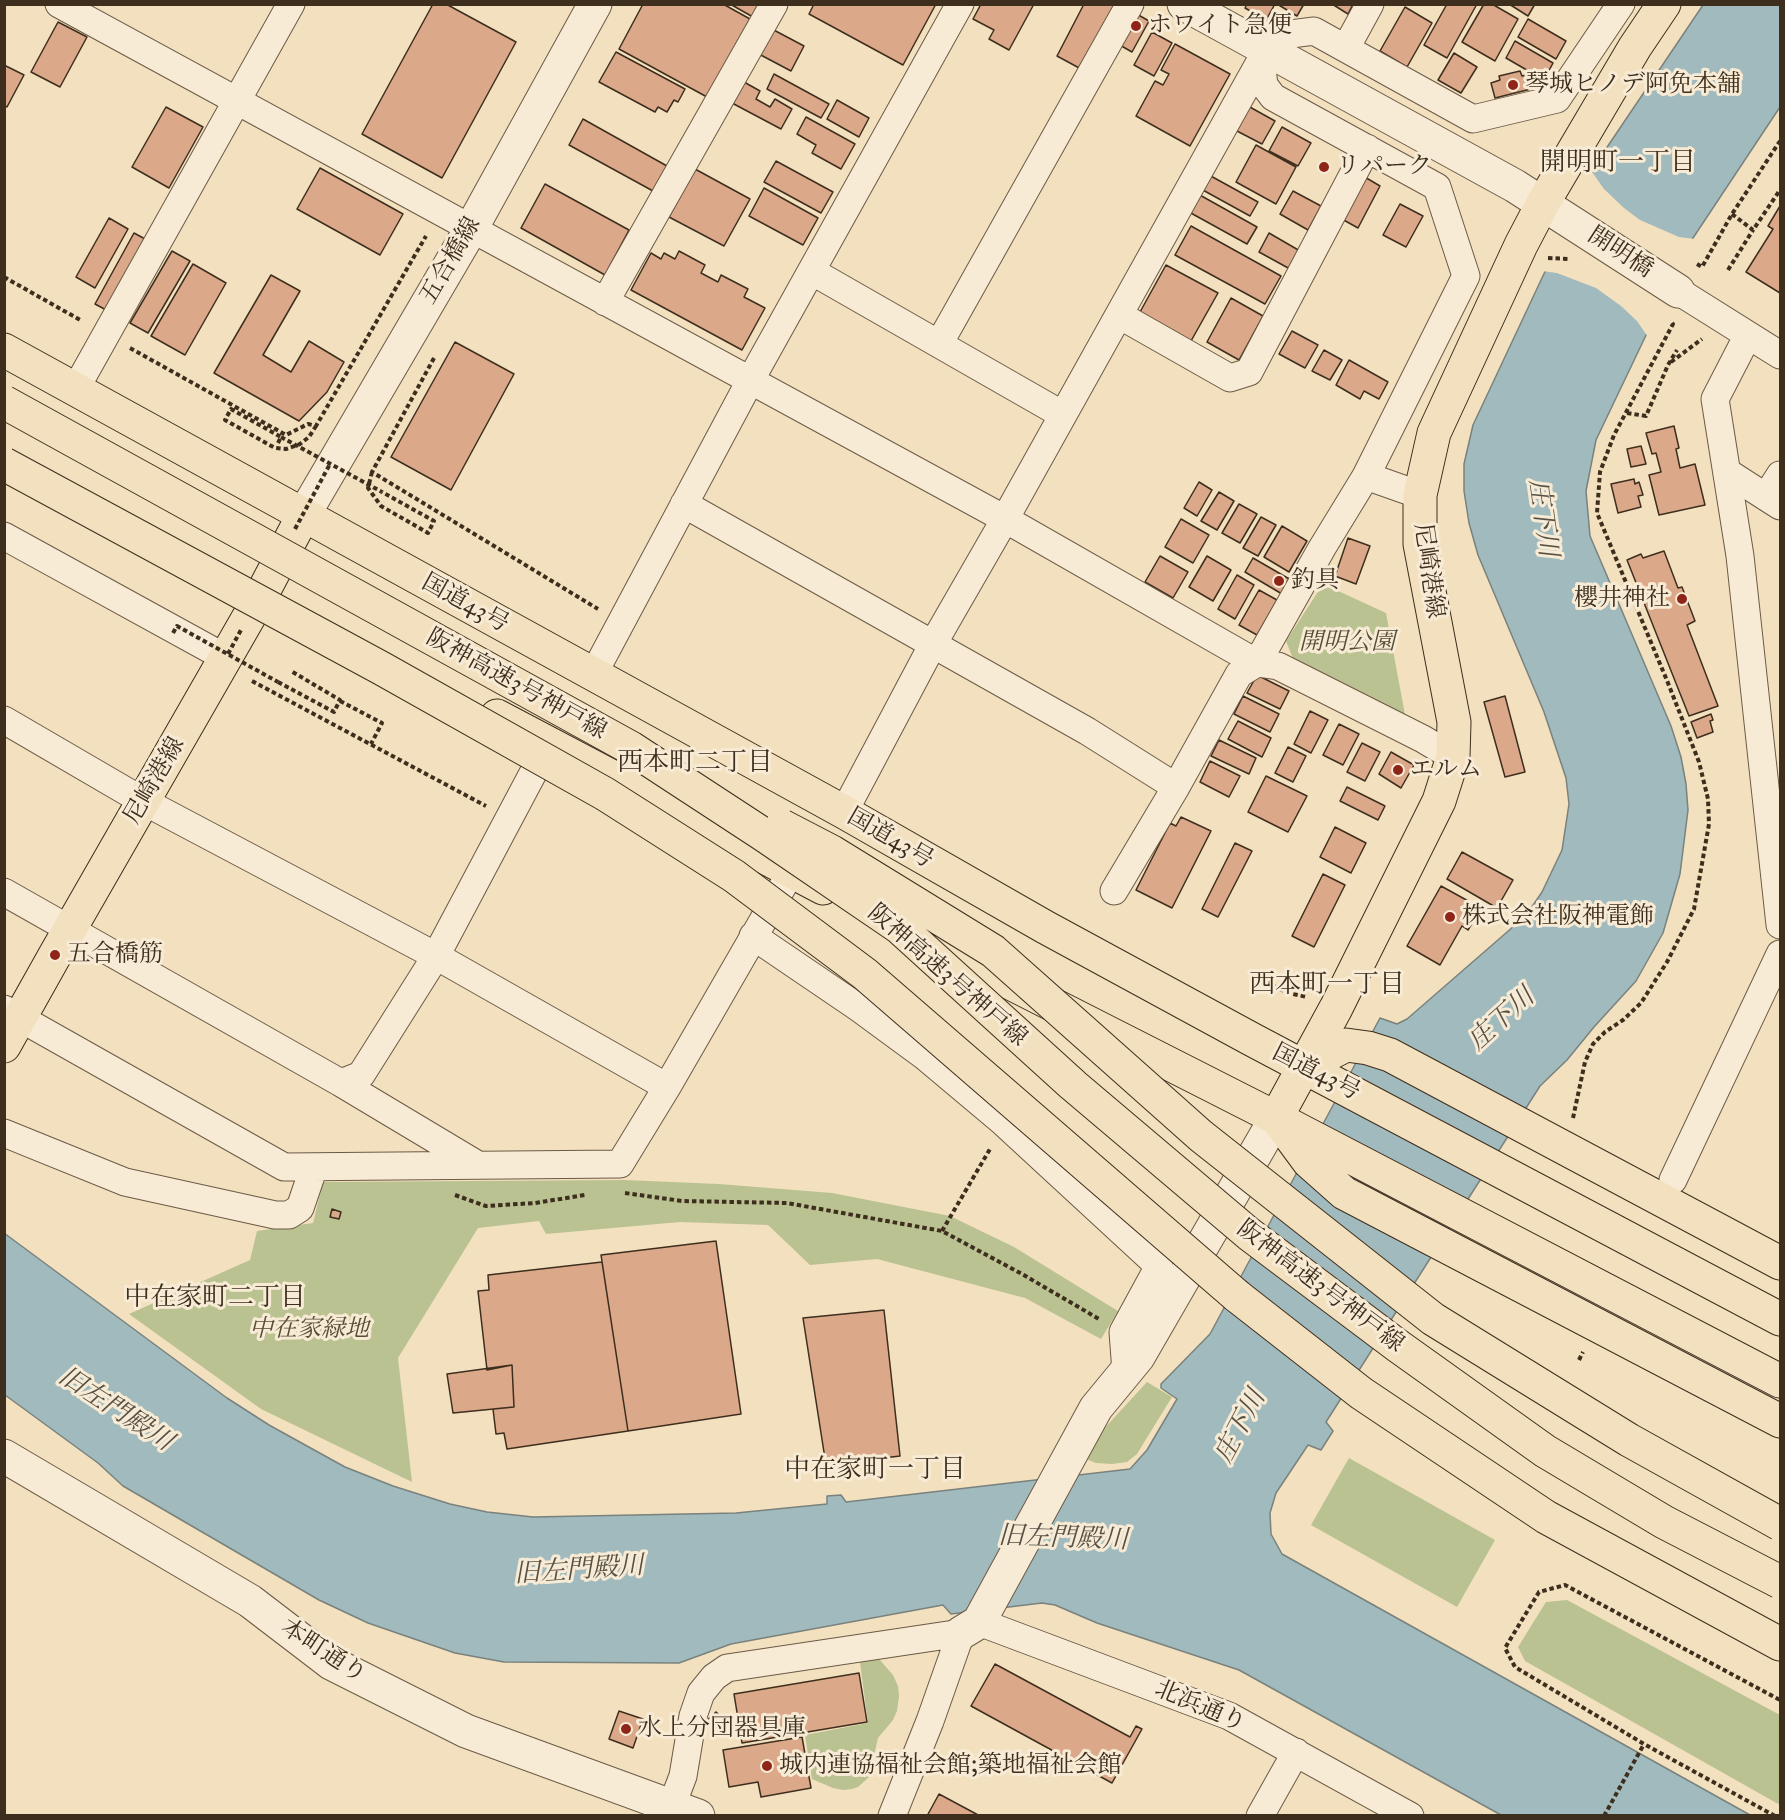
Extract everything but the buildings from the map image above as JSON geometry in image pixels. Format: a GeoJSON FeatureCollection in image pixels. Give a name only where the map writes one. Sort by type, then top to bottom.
{"type":"FeatureCollection","features":[{"type":"Feature","properties":{"kind":"main road","name":"尼崎港線"},"geometry":{"type":"LineString","coordinates":[[1276,1118],[1336,1008],[1439,801],[1453,757],[1454,722],[1420,544],[1420,495],[1434,433],[1521,245],[1552,209],[1635,47],[1664,4]]}},
{"type":"Feature","properties":{"kind":"main road","name":"国道43号"},"geometry":{"type":"LineString","coordinates":[[4,350],[844,812],[1045,927],[1252,1040],[1347,1088],[1780,1319]]}},
{"type":"Feature","properties":{"kind":"main road","name":"阪神高速3号神戸線"},"geometry":{"type":"LineString","coordinates":[[4,402],[631,748],[898,927],[1073,1085],[1249,1234],[1398,1347],[1545,1450],[1664,1522],[1780,1582]]}},
{"type":"Feature","properties":{"kind":"main road"},"geometry":{"type":"LineString","coordinates":[[4,463],[549,743],[791,872],[1276,1118],[1314,1151],[1344,1193],[1780,1421]]}},
{"type":"Feature","properties":{"kind":"main road"},"geometry":{"type":"LineString","coordinates":[[4,463],[381,668],[605,794],[734,876],[865,974],[1238,1296],[1361,1393],[1546,1517],[1780,1644]]}},
{"type":"Feature","properties":{"kind":"main road","name":"尼崎港線"},"geometry":{"type":"LineString","coordinates":[[4,1046],[12,1014],[70,929],[226,658],[303,516]]}},
{"type":"Feature","properties":{"kind":"main road"},"geometry":{"type":"LineString","coordinates":[[631,748],[832,852],[993,951],[1201,1136],[1433,1318],[1629,1440],[1780,1524]]}},
{"type":"Feature","properties":{"kind":"main road"},"geometry":{"type":"LineString","coordinates":[[1305,1066],[1346,1046],[1368,1048],[1390,1055],[1780,1263]]}},
{"type":"Feature","properties":{"kind":"main road"},"geometry":{"type":"LineString","coordinates":[[1314,1151],[1462,1215],[1780,1381]]}},
{"type":"Feature","properties":{"kind":"street"},"geometry":{"type":"LineString","coordinates":[[59,4],[1005,519],[1257,663],[1278,666],[1423,739],[1453,757]]}},
{"type":"Feature","properties":{"kind":"street"},"geometry":{"type":"LineString","coordinates":[[75,390],[291,4]]}},
{"type":"Feature","properties":{"kind":"street","name":"五合橋線"},"geometry":{"type":"LineString","coordinates":[[303,516],[471,229],[595,4]]}},
{"type":"Feature","properties":{"kind":"street"},"geometry":{"type":"LineString","coordinates":[[605,302],[774,4]]}},
{"type":"Feature","properties":{"kind":"street"},"geometry":{"type":"LineString","coordinates":[[593,675],[750,381],[813,272],[960,4]]}},
{"type":"Feature","properties":{"kind":"street"},"geometry":{"type":"LineString","coordinates":[[939,344],[1130,4]]}},
{"type":"Feature","properties":{"kind":"street","name":"開明橋"},"geometry":{"type":"LineString","coordinates":[[1184,4],[1264,56],[1448,148],[1552,209],[1678,291]]}},
{"type":"Feature","properties":{"kind":"street"},"geometry":{"type":"LineString","coordinates":[[1346,48],[1370,4]]}},
{"type":"Feature","properties":{"kind":"street"},"geometry":{"type":"LineString","coordinates":[[844,812],[933,644],[1264,56],[1283,36],[1314,31],[1473,119],[1557,99],[1621,4]]}},
{"type":"Feature","properties":{"kind":"street"},"geometry":{"type":"LineString","coordinates":[[1114,891],[1176,787],[1239,674],[1257,663],[1366,476],[1466,276],[1437,187],[1273,97],[1264,85],[1264,56]]}},
{"type":"Feature","properties":{"kind":"street"},"geometry":{"type":"LineString","coordinates":[[1119,315],[1230,378],[1249,372],[1367,148]]}},
{"type":"Feature","properties":{"kind":"street"},"geometry":{"type":"LineString","coordinates":[[813,272],[1063,415]]}},
{"type":"Feature","properties":{"kind":"street"},"geometry":{"type":"LineString","coordinates":[[1678,291],[1780,355]]}},
{"type":"Feature","properties":{"kind":"street"},"geometry":{"type":"LineString","coordinates":[[1748,334],[1715,399],[1740,556],[1780,926]]}},
{"type":"Feature","properties":{"kind":"street"},"geometry":{"type":"LineString","coordinates":[[1727,472],[1776,493]]}},
{"type":"Feature","properties":{"kind":"street"},"geometry":{"type":"LineString","coordinates":[[1366,476],[1420,495]]}},
{"type":"Feature","properties":{"kind":"street"},"geometry":{"type":"LineString","coordinates":[[684,504],[1087,731],[1176,787]]}},
{"type":"Feature","properties":{"kind":"street"},"geometry":{"type":"LineString","coordinates":[[4,536],[226,658]]}},
{"type":"Feature","properties":{"kind":"street"},"geometry":{"type":"LineString","coordinates":[[4,720],[143,801],[436,956],[667,1088]]}},
{"type":"Feature","properties":{"kind":"street"},"geometry":{"type":"LineString","coordinates":[[356,1085],[436,956],[549,743]]}},
{"type":"Feature","properties":{"kind":"street"},"geometry":{"type":"LineString","coordinates":[[12,1014],[284,1167],[620,1164],[667,1088],[791,872]]}},
{"type":"Feature","properties":{"kind":"street"},"geometry":{"type":"LineString","coordinates":[[4,892],[356,1085],[478,1165]]}},
{"type":"Feature","properties":{"kind":"street"},"geometry":{"type":"LineString","coordinates":[[753,936],[914,1048],[1005,1124],[1159,1266],[1123,1332],[1126,1372]]}},
{"type":"Feature","properties":{"kind":"street"},"geometry":{"type":"LineString","coordinates":[[1673,1180],[1780,954]]}},
{"type":"Feature","properties":{"kind":"street"},"geometry":{"type":"LineString","coordinates":[[892,1815],[930,1721],[975,1622],[1096,1408],[1138,1357],[1276,1118]]}},
{"type":"Feature","properties":{"kind":"street"},"geometry":{"type":"LineString","coordinates":[[4,1133],[125,1182],[275,1215],[289,1215],[300,1208],[314,1167]]}},
{"type":"Feature","properties":{"kind":"street","name":"本町通り"},"geometry":{"type":"LineString","coordinates":[[4,1456],[250,1601],[331,1663],[466,1731],[680,1812]]}},
{"type":"Feature","properties":{"kind":"street"},"geometry":{"type":"LineString","coordinates":[[680,1812],[683,1776],[693,1716],[701,1693],[714,1677],[727,1668],[975,1622]]}},
{"type":"Feature","properties":{"kind":"street","name":"北浜通り"},"geometry":{"type":"LineString","coordinates":[[975,1622],[1229,1716],[1410,1815]]}},
{"type":"Feature","properties":{"kind":"street"},"geometry":{"type":"LineString","coordinates":[[1260,1815],[1296,1752]]}},
{"type":"Feature","properties":{"kind":"path"},"geometry":{"type":"LineString","coordinates":[[1702,267],[1732,214],[1780,141]]}},
{"type":"Feature","properties":{"kind":"path"},"geometry":{"type":"LineString","coordinates":[[1728,270],[1780,190]]}},
{"type":"Feature","properties":{"kind":"path"},"geometry":{"type":"LineString","coordinates":[[1732,214],[1754,230]]}},
{"type":"Feature","properties":{"kind":"path"},"geometry":{"type":"LineString","coordinates":[[426,230],[426,236],[309,437],[300,444],[286,448],[225,420],[231,409],[281,437],[434,521],[428,533],[381,506],[368,488],[372,472],[439,350]]}},
{"type":"Feature","properties":{"kind":"path"},"geometry":{"type":"LineString","coordinates":[[4,277],[286,435],[308,424],[316,426]]}},
{"type":"Feature","properties":{"kind":"path"},"geometry":{"type":"LineString","coordinates":[[1573,1119],[1585,1062],[1593,1044],[1641,1004],[1667,962],[1694,909],[1709,824],[1708,799],[1699,762],[1597,513],[1600,472],[1614,435],[1673,324]]}},
{"type":"Feature","properties":{"kind":"path"},"geometry":{"type":"LineString","coordinates":[[1668,364],[1702,339]]}},
{"type":"Feature","properties":{"kind":"path"},"geometry":{"type":"LineString","coordinates":[[1627,413],[1646,416],[1668,364],[1677,350]]}},
{"type":"Feature","properties":{"kind":"path"},"geometry":{"type":"LineString","coordinates":[[276,445],[281,437]]}},
{"type":"Feature","properties":{"kind":"path"},"geometry":{"type":"LineString","coordinates":[[372,472],[621,624]]}},
{"type":"Feature","properties":{"kind":"path"},"geometry":{"type":"LineString","coordinates":[[173,633],[177,626],[334,712],[340,700]]}},
{"type":"Feature","properties":{"kind":"path"},"geometry":{"type":"LineString","coordinates":[[291,671],[382,723],[371,744]]}},
{"type":"Feature","properties":{"kind":"path"},"geometry":{"type":"LineString","coordinates":[[252,681],[508,818]]}},
{"type":"Feature","properties":{"kind":"path"},"geometry":{"type":"LineString","coordinates":[[1266,982],[1288,993],[1314,999]]}},
{"type":"Feature","properties":{"kind":"path"},"geometry":{"type":"LineString","coordinates":[[942,1231],[1005,1124]]}},
{"type":"Feature","properties":{"kind":"path"},"geometry":{"type":"LineString","coordinates":[[450,1166],[450,1181],[454,1195],[486,1206],[535,1203],[588,1194]]}},
{"type":"Feature","properties":{"kind":"path"},"geometry":{"type":"LineString","coordinates":[[620,1192],[682,1201],[787,1203],[942,1231],[1123,1332]]}},
{"type":"Feature","properties":{"kind":"path"},"geometry":{"type":"LineString","coordinates":[[1775,1815],[1644,1744],[1515,1667],[1505,1648],[1539,1592],[1564,1586],[1780,1700]]}},
{"type":"Feature","properties":{"kind":"path"},"geometry":{"type":"LineString","coordinates":[[1604,1815],[1644,1744]]}},
{"type":"Feature","properties":{"kind":"green space","name":"開明公園"},"geometry":{"type":"Polygon","coordinates":[[[1323,584],[1386,613],[1406,720],[1295,664],[1286,641],[1323,584]]]}},
{"type":"Feature","properties":{"kind":"green space","name":"中在家緑地"},"geometry":{"type":"Polygon","coordinates":[[[624,1180],[719,1184],[832,1193],[950,1216],[1014,1247],[1118,1311],[1101,1339],[1025,1298],[877,1259],[810,1265],[768,1225],[680,1222],[546,1234],[539,1221],[478,1228],[398,1358],[412,1482],[261,1409],[129,1314],[250,1260],[257,1231],[313,1223],[323,1182],[624,1180]]]}},
{"type":"Feature","properties":{"kind":"green space"},"geometry":{"type":"Polygon","coordinates":[[[1147,1382],[1172,1397],[1137,1454],[1127,1462],[1112,1464],[1096,1463],[1086,1459],[1101,1432],[1147,1382]]]}},
{"type":"Feature","properties":{"kind":"green space"},"geometry":{"type":"Polygon","coordinates":[[[1349,1458],[1495,1540],[1457,1607],[1311,1525],[1349,1458]]]}},
{"type":"Feature","properties":{"kind":"green space"},"geometry":{"type":"Polygon","coordinates":[[[1567,1600],[1780,1715],[1780,1805],[1525,1661],[1518,1647],[1546,1602],[1567,1600]]]}},
{"type":"Feature","properties":{"kind":"green space"},"geometry":{"type":"Polygon","coordinates":[[[879,1659],[893,1675],[899,1696],[893,1720],[878,1738],[869,1777],[858,1787],[843,1790],[812,1779],[805,1735],[868,1723],[860,1662],[879,1659]]]}},
{"type":"Feature","properties":{"kind":"water"},"geometry":{"type":"Polygon","coordinates":[[[1703,5],[1780,5],[1780,107],[1691,241],[1596,440],[1586,491],[1590,536],[1671,726],[1681,757],[1688,810],[1680,874],[1663,933],[1636,981],[1567,1060],[1540,1086],[1326,1422],[1333,1431],[1321,1450],[1308,1445],[1276,1493],[1270,1513],[1271,1534],[1282,1554],[1750,1815],[1501,1815],[1239,1670],[1097,1623],[1055,1605],[1042,1603],[951,1614],[943,1605],[731,1644],[679,1663],[504,1662],[455,1653],[368,1623],[319,1600],[123,1486],[98,1463],[5,1395],[4,1233],[227,1398],[269,1425],[345,1467],[393,1486],[450,1504],[487,1512],[533,1517],[736,1513],[827,1504],[827,1496],[841,1495],[846,1502],[1130,1469],[1147,1450],[1177,1399],[1161,1388],[1161,1384],[1210,1334],[1380,1018],[1397,1024],[1407,1019],[1514,926],[1529,911],[1542,892],[1562,850],[1569,804],[1566,778],[1544,712],[1478,555],[1469,523],[1464,491],[1464,464],[1473,425],[1595,165],[1703,5]]]}},
{"type":"Feature","properties":{"kind":"pier"},"geometry":{"type":"Polygon","coordinates":[[[1590,169],[1604,189],[1640,220],[1679,237],[1695,239],[1648,337],[1637,321],[1596,288],[1557,273],[1542,271],[1590,169]]]}},
{"type":"Feature","properties":{"kind":"place","name":"ホワイト急便"},"geometry":{"type":"Point","coordinates":[1136,26]}},
{"type":"Feature","properties":{"kind":"place","name":"琴城ヒノデ阿免本舗"},"geometry":{"type":"Point","coordinates":[1513,85]}},
{"type":"Feature","properties":{"kind":"place","name":"リパーク"},"geometry":{"type":"Point","coordinates":[1324,167]}},
{"type":"Feature","properties":{"kind":"place","name":"釣具"},"geometry":{"type":"Point","coordinates":[1279,581]}},
{"type":"Feature","properties":{"kind":"place","name":"櫻井神社"},"geometry":{"type":"Point","coordinates":[1682,599]}},
{"type":"Feature","properties":{"kind":"place","name":"エルム"},"geometry":{"type":"Point","coordinates":[1398,770]}},
{"type":"Feature","properties":{"kind":"place","name":"株式会社阪神電飾"},"geometry":{"type":"Point","coordinates":[1450,917]}},
{"type":"Feature","properties":{"kind":"place","name":"五合橋筋"},"geometry":{"type":"Point","coordinates":[55,955]}},
{"type":"Feature","properties":{"kind":"place","name":"水上分団器具庫"},"geometry":{"type":"Point","coordinates":[626,1729]}},
{"type":"Feature","properties":{"kind":"place","name":"城内連協福祉会館;築地福祉会館"},"geometry":{"type":"Point","coordinates":[767,1766]}},
{"type":"Feature","properties":{"kind":"district","name":"開明町一丁目"},"geometry":{"type":"Point","coordinates":[1618,164]}},
{"type":"Feature","properties":{"kind":"district","name":"西本町二丁目"},"geometry":{"type":"Point","coordinates":[695,764]}},
{"type":"Feature","properties":{"kind":"district","name":"西本町一丁目"},"geometry":{"type":"Point","coordinates":[1327,986]}},
{"type":"Feature","properties":{"kind":"district","name":"中在家町二丁目"},"geometry":{"type":"Point","coordinates":[215,1299]}},
{"type":"Feature","properties":{"kind":"district","name":"中在家町一丁目"},"geometry":{"type":"Point","coordinates":[875,1471]}},
{"type":"Feature","properties":{"kind":"water label","name":"庄下川"},"geometry":{"type":"Point","coordinates":[1542,518]}},
{"type":"Feature","properties":{"kind":"water label","name":"庄下川"},"geometry":{"type":"Point","coordinates":[1502,1020]}},
{"type":"Feature","properties":{"kind":"water label","name":"旧左門殿川"},"geometry":{"type":"Point","coordinates":[115,1410]}},
{"type":"Feature","properties":{"kind":"water label","name":"庄下川"},"geometry":{"type":"Point","coordinates":[1241,1427]}},
{"type":"Feature","properties":{"kind":"water label","name":"旧左門殿川"},"geometry":{"type":"Point","coordinates":[1063,1539]}},
{"type":"Feature","properties":{"kind":"water label","name":"旧左門殿川"},"geometry":{"type":"Point","coordinates":[579,1571]}}]}
